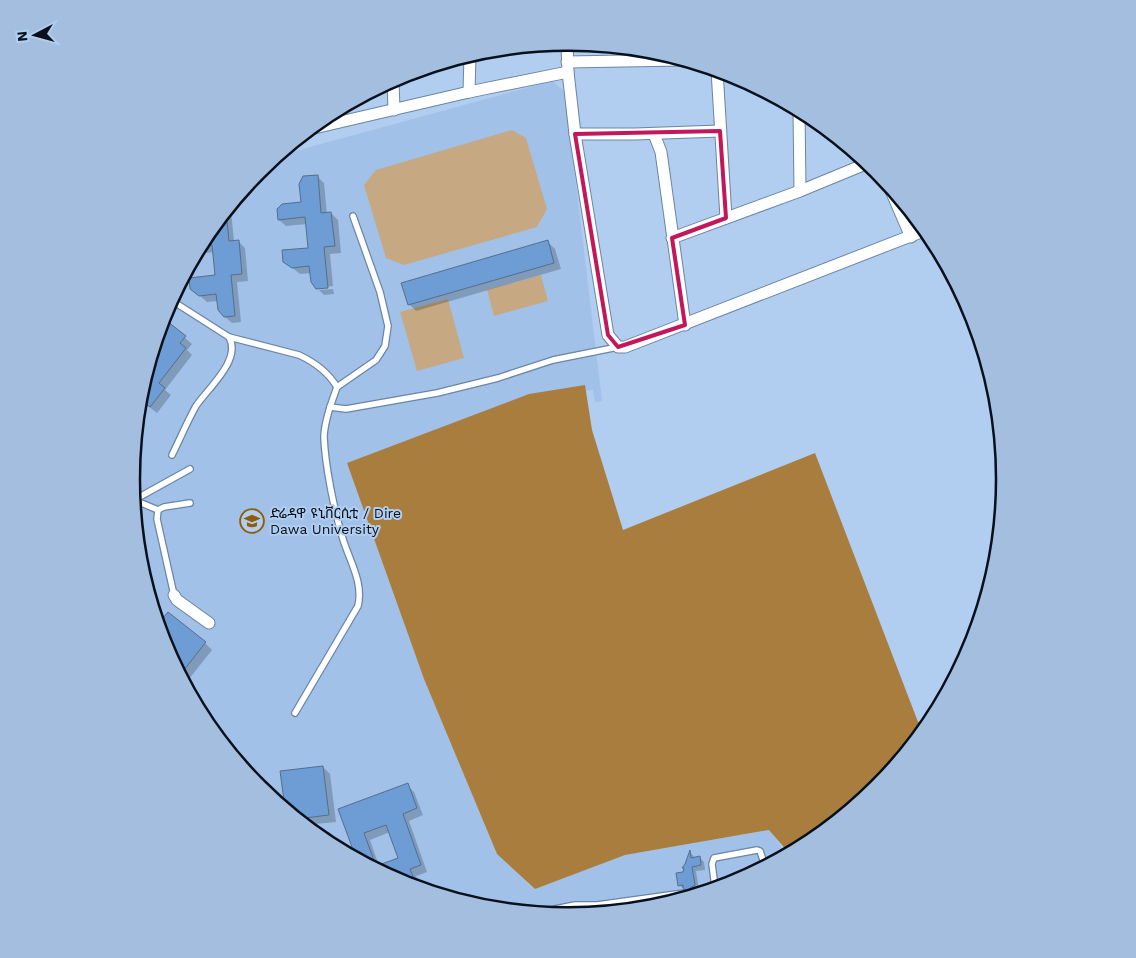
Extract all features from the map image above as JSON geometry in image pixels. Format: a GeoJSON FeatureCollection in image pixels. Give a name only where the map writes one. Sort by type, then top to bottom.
{"type":"FeatureCollection","features":[{"type":"Feature","properties":{"kind":"street"},"geometry":{"type":"LineString","coordinates":[[567,51],[567,67],[575,134],[608,334],[618,347],[626,347],[685,325],[918,234]]}},
{"type":"Feature","properties":{"kind":"street"},"geometry":{"type":"LineString","coordinates":[[327,125],[567,67],[635,57]]}},
{"type":"Feature","properties":{"kind":"street"},"geometry":{"type":"LineString","coordinates":[[469,92],[470,63]]}},
{"type":"Feature","properties":{"kind":"street"},"geometry":{"type":"LineString","coordinates":[[717,79],[726,218]]}},
{"type":"Feature","properties":{"kind":"street"},"geometry":{"type":"LineString","coordinates":[[393,89],[394,110]]}},
{"type":"Feature","properties":{"kind":"street"},"geometry":{"type":"LineString","coordinates":[[799,119],[800,191]]}},
{"type":"Feature","properties":{"kind":"street"},"geometry":{"type":"LineString","coordinates":[[575,134],[654,134],[720,131]]}},
{"type":"Feature","properties":{"kind":"street"},"geometry":{"type":"LineString","coordinates":[[654,134],[660,152],[685,325]]}},
{"type":"Feature","properties":{"kind":"street"},"geometry":{"type":"LineString","coordinates":[[672,238],[800,191],[860,166]]}},
{"type":"Feature","properties":{"kind":"street"},"geometry":{"type":"LineString","coordinates":[[898,208],[911,237]]}},
{"type":"Feature","properties":{"kind":"street"},"geometry":{"type":"LineString","coordinates":[[174,596],[209,623]]}},
{"type":"Feature","properties":{"kind":"lane"},"geometry":{"type":"LineString","coordinates":[[295,713],[360,599],[354,569],[338,522],[324,436],[330,407],[337,387],[376,360],[385,346],[388,326],[380,292],[353,216]]}},
{"type":"Feature","properties":{"kind":"lane"},"geometry":{"type":"LineString","coordinates":[[178,304],[229,337],[292,353],[310,360],[331,377],[337,387]]}},
{"type":"Feature","properties":{"kind":"lane"},"geometry":{"type":"LineString","coordinates":[[172,455],[195,408],[227,366],[232,355],[229,337]]}},
{"type":"Feature","properties":{"kind":"lane"},"geometry":{"type":"LineString","coordinates":[[330,407],[346,409],[437,393],[498,378],[553,360],[618,347]]}},
{"type":"Feature","properties":{"kind":"lane"},"geometry":{"type":"LineString","coordinates":[[141,496],[190,469]]}},
{"type":"Feature","properties":{"kind":"lane"},"geometry":{"type":"LineString","coordinates":[[141,503],[158,510],[164,507],[190,504]]}},
{"type":"Feature","properties":{"kind":"lane"},"geometry":{"type":"LineString","coordinates":[[158,510],[157,519],[174,596]]}},
{"type":"Feature","properties":{"kind":"lane"},"geometry":{"type":"LineString","coordinates":[[714,881],[712,864],[714,858],[757,850],[760,851],[763,860]]}},
{"type":"Feature","properties":{"kind":"lane"},"geometry":{"type":"LineString","coordinates":[[568,907],[664,896]]}},
{"type":"Feature","properties":{"kind":"highlighted area"},"geometry":{"type":"Polygon","coordinates":[[[720,131],[726,218],[672,238],[685,325],[618,347],[608,335],[575,134],[720,131]]]}},
{"type":"Feature","properties":{"kind":"shaded area","name":"ድሬዳዋ ዩኒቨርሲቲ / Dire Dawa University"},"geometry":{"type":"Polygon","coordinates":[[[552,81],[565,92],[602,401],[595,402],[593,390],[586,391],[585,386],[347,463],[424,679],[497,854],[534,889],[625,855],[770,830],[782,849],[732,874],[705,884],[651,899],[596,906],[568,907],[540,906],[485,899],[431,884],[404,874],[379,863],[330,835],[286,801],[246,761],[212,717],[184,668],[173,643],[163,616],[148,562],[141,507],[140,479],[144,423],[155,368],[173,315],[184,290],[212,241],[246,197],[293,152],[552,81]]]}},
{"type":"Feature","properties":{"kind":"shaded area"},"geometry":{"type":"Polygon","coordinates":[[[512,130],[526,138],[547,209],[537,227],[404,265],[386,258],[364,185],[376,170],[512,130]]]}},
{"type":"Feature","properties":{"kind":"shaded area"},"geometry":{"type":"Polygon","coordinates":[[[541,275],[548,301],[494,316],[487,290],[541,275]]]}},
{"type":"Feature","properties":{"kind":"shaded area"},"geometry":{"type":"Polygon","coordinates":[[[448,299],[464,358],[417,371],[400,312],[448,299]]]}},
{"type":"Feature","properties":{"kind":"shaded area"},"geometry":{"type":"Polygon","coordinates":[[[585,385],[592,430],[623,530],[815,453],[918,722],[921,721],[890,761],[850,801],[806,835],[784,848],[769,830],[625,855],[535,889],[497,854],[424,679],[347,463],[529,394],[585,385]]]}},
{"type":"Feature","properties":{"kind":"building"},"geometry":{"type":"Polygon","coordinates":[[[318,175],[321,213],[331,212],[335,246],[324,247],[328,288],[316,289],[311,282],[309,266],[292,268],[283,262],[282,250],[308,248],[305,217],[278,220],[277,209],[282,204],[301,202],[299,184],[303,176],[318,175]]]}},
{"type":"Feature","properties":{"kind":"building"},"geometry":{"type":"Polygon","coordinates":[[[227,222],[229,241],[239,240],[242,274],[231,275],[235,316],[224,317],[218,310],[216,294],[199,296],[190,289],[191,278],[215,275],[212,245],[210,245],[227,222]]]}},
{"type":"Feature","properties":{"kind":"building"},"geometry":{"type":"Polygon","coordinates":[[[548,240],[554,263],[408,305],[401,283],[548,240]]]}},
{"type":"Feature","properties":{"kind":"building"},"geometry":{"type":"Polygon","coordinates":[[[170,323],[186,336],[180,343],[186,348],[159,383],[165,388],[150,407],[147,405],[148,396],[170,323]]]}},
{"type":"Feature","properties":{"kind":"building"},"geometry":{"type":"Polygon","coordinates":[[[168,612],[206,642],[185,669],[173,643],[164,617],[168,612]]]}},
{"type":"Feature","properties":{"kind":"building"},"geometry":{"type":"Polygon","coordinates":[[[323,766],[329,815],[308,818],[286,801],[284,799],[280,771],[323,766]]]}},
{"type":"Feature","properties":{"kind":"building"},"geometry":{"type":"Polygon","coordinates":[[[408,783],[417,808],[403,814],[421,865],[410,869],[413,877],[381,864],[398,858],[386,825],[364,833],[374,860],[352,848],[338,809],[408,783]]]}},
{"type":"Feature","properties":{"kind":"building"},"geometry":{"type":"Polygon","coordinates":[[[690,850],[691,858],[700,856],[701,865],[692,867],[695,885],[686,890],[683,885],[678,886],[676,873],[683,872],[684,868],[682,868],[690,850]]]}},
{"type":"Feature","properties":{"kind":"place","name":"ድሬዳዋ ዩኒቨርሲቲ / Dire Dawa University"},"geometry":{"type":"Point","coordinates":[252,521]}}]}
